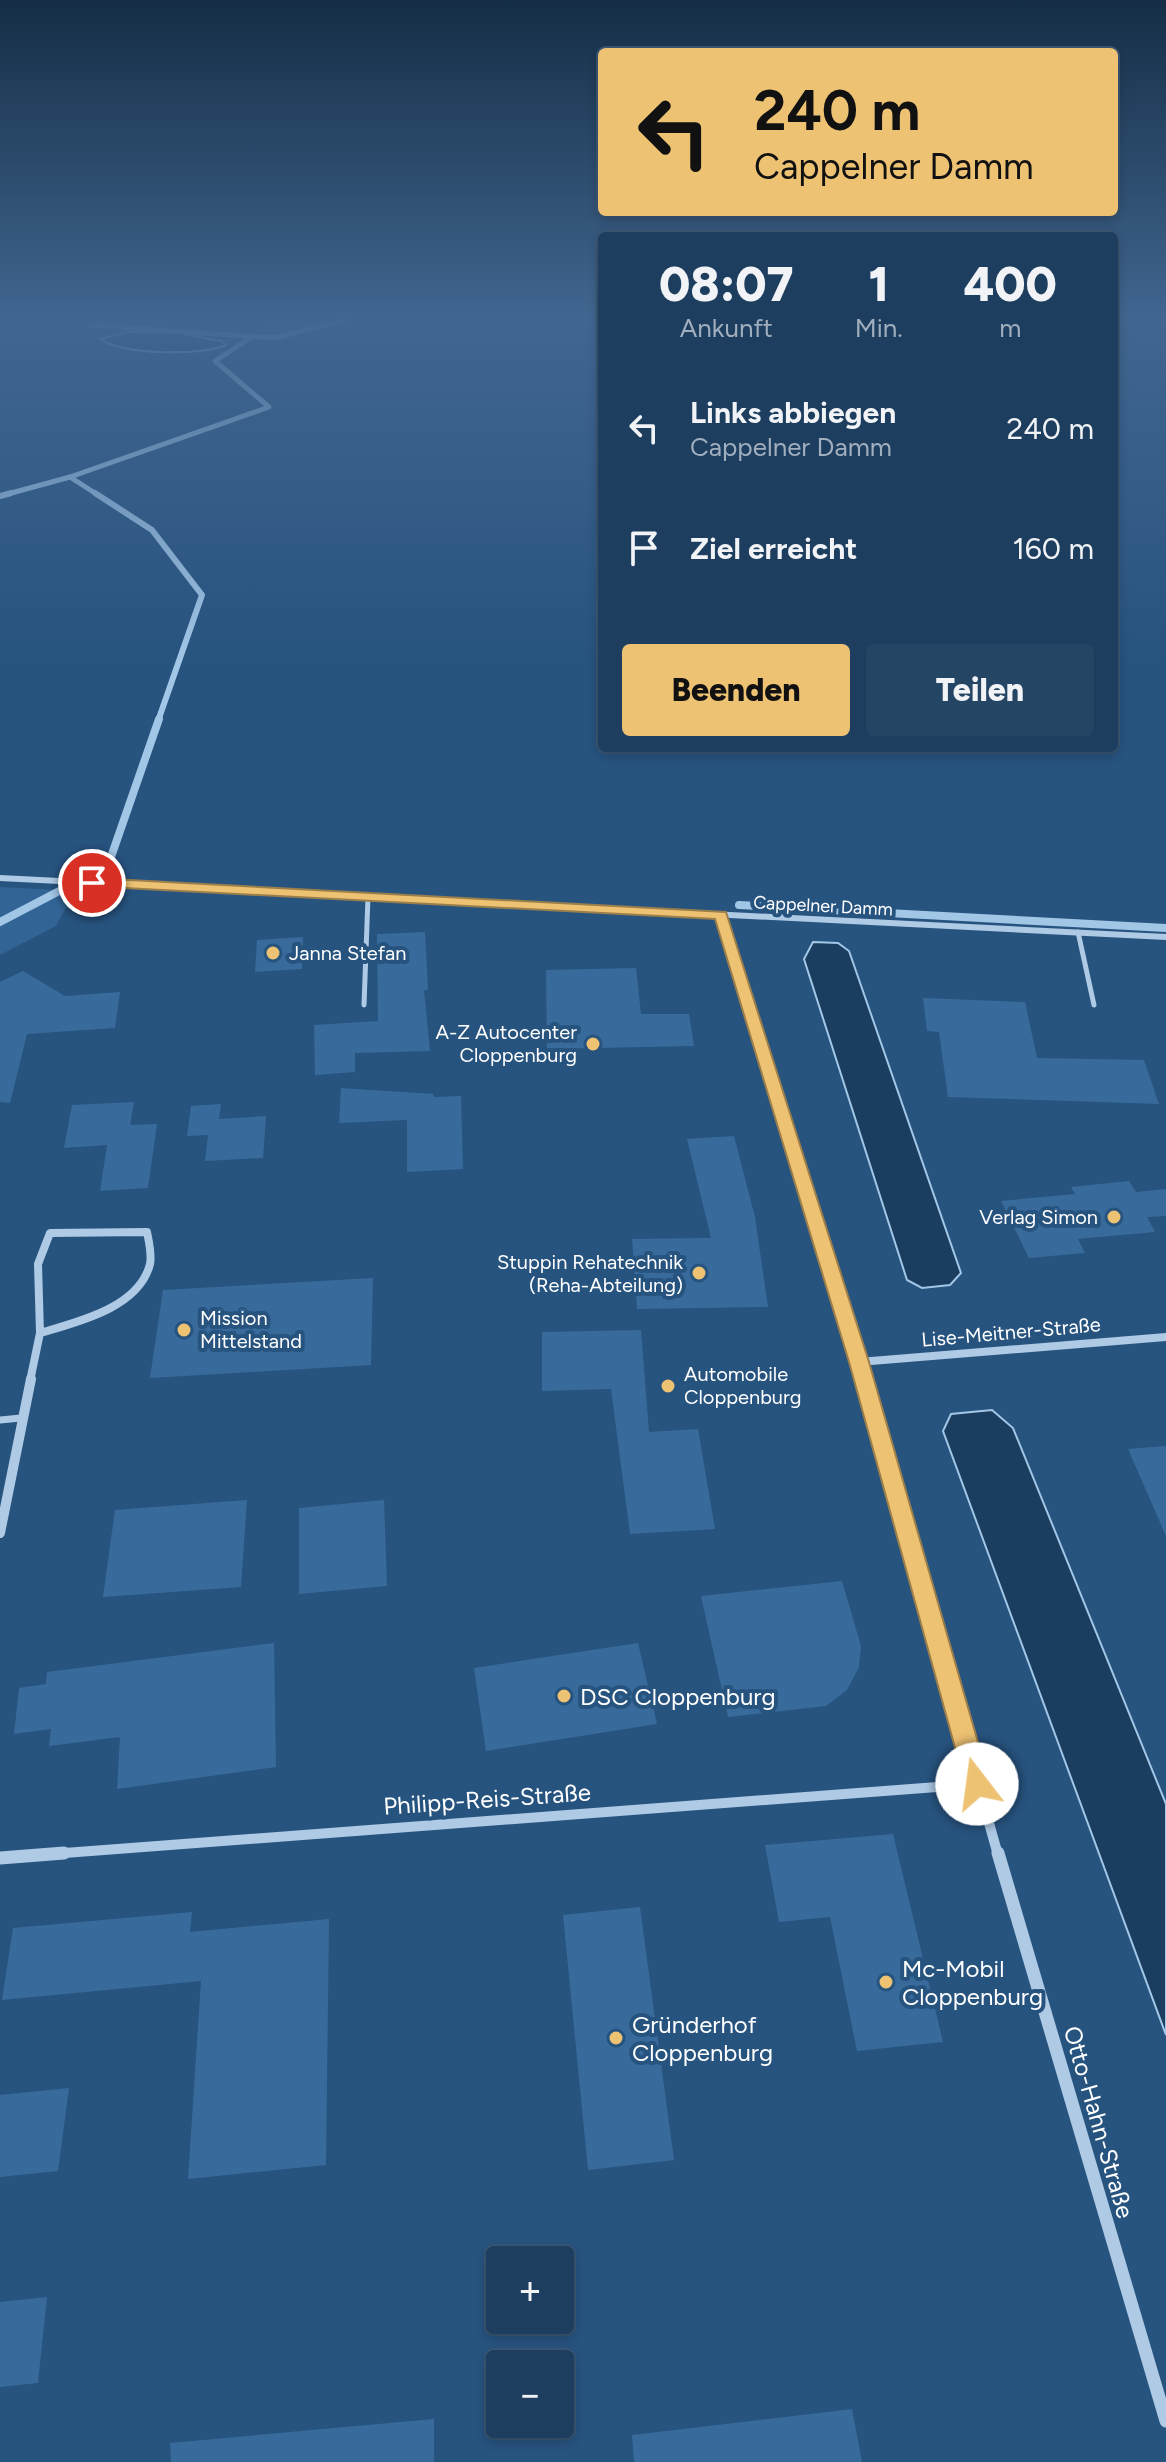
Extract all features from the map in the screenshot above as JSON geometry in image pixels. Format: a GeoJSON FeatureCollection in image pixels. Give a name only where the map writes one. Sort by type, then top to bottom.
{"type":"FeatureCollection","features":[{"type":"Feature","properties":{"kind":"street","name":"Cappelner Damm"},"geometry":{"type":"LineString","coordinates":[[0,878],[1166,937]]}},
{"type":"Feature","properties":{"kind":"street","name":"Otto-Hahn-Straße"},"geometry":{"type":"LineString","coordinates":[[721,915],[859,1362],[977,1784],[1166,2421]]}},
{"type":"Feature","properties":{"kind":"street"},"geometry":{"type":"LineString","coordinates":[[0,1533],[40,1333],[38,1264],[50,1233],[147,1232],[150,1265],[128,1299],[82,1321],[40,1333]]}},
{"type":"Feature","properties":{"kind":"street","name":"Lise-Meitner-Straße"},"geometry":{"type":"LineString","coordinates":[[859,1362],[1166,1337]]}},
{"type":"Feature","properties":{"kind":"street","name":"Philipp-Reis-Straße"},"geometry":{"type":"LineString","coordinates":[[0,1858],[977,1784]]}},
{"type":"Feature","properties":{"kind":"lane"},"geometry":{"type":"LineString","coordinates":[[364,1005],[368,897]]}},
{"type":"Feature","properties":{"kind":"lane"},"geometry":{"type":"LineString","coordinates":[[1078,932],[1094,1005]]}},
{"type":"Feature","properties":{"kind":"lane"},"geometry":{"type":"LineString","coordinates":[[0,1420],[21,1418]]}},
{"type":"Feature","properties":{"kind":"shaded area"},"geometry":{"type":"Polygon","coordinates":[[[0,887],[75,891],[56,926],[0,955],[0,887]]]}},
{"type":"Feature","properties":{"kind":"shaded area"},"geometry":{"type":"Polygon","coordinates":[[[813,942],[838,943],[849,951],[961,1273],[950,1285],[922,1288],[907,1280],[804,959],[813,942]]]}},
{"type":"Feature","properties":{"kind":"shaded area"},"geometry":{"type":"Polygon","coordinates":[[[992,1410],[1013,1428],[1166,1804],[1166,2035],[943,1431],[951,1414],[992,1410]]]}},
{"type":"Feature","properties":{"kind":"building"},"geometry":{"type":"Polygon","coordinates":[[[425,932],[428,990],[424,990],[430,1051],[355,1053],[355,1072],[315,1075],[314,1025],[378,1021],[377,934],[425,932]]]}},
{"type":"Feature","properties":{"kind":"building"},"geometry":{"type":"Polygon","coordinates":[[[303,937],[302,969],[255,972],[257,940],[303,937]]]}},
{"type":"Feature","properties":{"kind":"building"},"geometry":{"type":"Polygon","coordinates":[[[636,968],[641,1014],[689,1014],[694,1046],[547,1049],[546,970],[636,968]]]}},
{"type":"Feature","properties":{"kind":"building"},"geometry":{"type":"Polygon","coordinates":[[[23,971],[65,996],[120,992],[115,1028],[27,1034],[10,1103],[0,1102],[0,982],[23,971]]]}},
{"type":"Feature","properties":{"kind":"building"},"geometry":{"type":"Polygon","coordinates":[[[923,998],[1025,1002],[1037,1058],[1144,1060],[1159,1104],[948,1097],[939,1032],[927,1031],[923,998]]]}},
{"type":"Feature","properties":{"kind":"building"},"geometry":{"type":"Polygon","coordinates":[[[341,1088],[433,1094],[434,1097],[461,1096],[463,1169],[407,1172],[407,1120],[339,1123],[341,1088]]]}},
{"type":"Feature","properties":{"kind":"building"},"geometry":{"type":"Polygon","coordinates":[[[134,1102],[130,1125],[157,1124],[148,1188],[100,1191],[107,1145],[64,1148],[72,1105],[134,1102]]]}},
{"type":"Feature","properties":{"kind":"building"},"geometry":{"type":"Polygon","coordinates":[[[221,1104],[219,1119],[266,1116],[263,1158],[205,1161],[208,1135],[187,1136],[191,1106],[221,1104]]]}},
{"type":"Feature","properties":{"kind":"building","name":"Stuppin Rehatechnik (Reha-Abteilung)"},"geometry":{"type":"Polygon","coordinates":[[[734,1136],[755,1217],[768,1307],[637,1309],[632,1239],[711,1238],[687,1139],[734,1136]]]}},
{"type":"Feature","properties":{"kind":"building"},"geometry":{"type":"Polygon","coordinates":[[[1129,1181],[1136,1192],[1166,1189],[1166,1216],[1147,1217],[1155,1232],[1078,1239],[1085,1253],[1029,1258],[1001,1201],[1075,1194],[1071,1187],[1129,1181]]]}},
{"type":"Feature","properties":{"kind":"building"},"geometry":{"type":"Polygon","coordinates":[[[373,1278],[371,1365],[150,1378],[163,1290],[373,1278]]]}},
{"type":"Feature","properties":{"kind":"building"},"geometry":{"type":"Polygon","coordinates":[[[641,1330],[649,1432],[698,1429],[715,1529],[630,1534],[611,1389],[542,1391],[542,1332],[641,1330]]]}},
{"type":"Feature","properties":{"kind":"building"},"geometry":{"type":"Polygon","coordinates":[[[1166,1446],[1166,1536],[1128,1449],[1166,1446]]]}},
{"type":"Feature","properties":{"kind":"building"},"geometry":{"type":"Polygon","coordinates":[[[247,1500],[241,1587],[103,1597],[115,1510],[247,1500]]]}},
{"type":"Feature","properties":{"kind":"building"},"geometry":{"type":"Polygon","coordinates":[[[384,1500],[387,1586],[299,1594],[299,1508],[384,1500]]]}},
{"type":"Feature","properties":{"kind":"building"},"geometry":{"type":"Polygon","coordinates":[[[842,1581],[861,1646],[859,1667],[847,1690],[826,1706],[728,1717],[701,1596],[842,1581]]]}},
{"type":"Feature","properties":{"kind":"building"},"geometry":{"type":"Polygon","coordinates":[[[274,1643],[276,1767],[117,1789],[120,1737],[49,1746],[51,1729],[14,1734],[19,1688],[46,1684],[47,1672],[274,1643]]]}},
{"type":"Feature","properties":{"kind":"building","name":"DSC Cloppenburg"},"geometry":{"type":"Polygon","coordinates":[[[638,1643],[657,1724],[486,1751],[474,1668],[638,1643]]]}},
{"type":"Feature","properties":{"kind":"building","name":"Mc-Mobil Cloppenburg"},"geometry":{"type":"Polygon","coordinates":[[[893,1834],[943,2042],[857,2051],[830,1917],[779,1922],[765,1845],[893,1834]]]}},
{"type":"Feature","properties":{"kind":"building","name":"Gründerhof Cloppenburg"},"geometry":{"type":"Polygon","coordinates":[[[640,1907],[674,2160],[588,2170],[563,1915],[640,1907]]]}},
{"type":"Feature","properties":{"kind":"building"},"geometry":{"type":"Polygon","coordinates":[[[192,1912],[190,1932],[329,1919],[326,2165],[188,2179],[201,1981],[2,2000],[13,1928],[192,1912]]]}},
{"type":"Feature","properties":{"kind":"building"},"geometry":{"type":"Polygon","coordinates":[[[69,2088],[58,2171],[0,2177],[0,2095],[69,2088]]]}},
{"type":"Feature","properties":{"kind":"building"},"geometry":{"type":"Polygon","coordinates":[[[47,2297],[38,2383],[0,2387],[0,2302],[47,2297]]]}},
{"type":"Feature","properties":{"kind":"building"},"geometry":{"type":"Polygon","coordinates":[[[852,2409],[862,2462],[634,2462],[632,2435],[852,2409]]]}},
{"type":"Feature","properties":{"kind":"building"},"geometry":{"type":"Polygon","coordinates":[[[434,2419],[434,2462],[171,2462],[170,2443],[434,2419]]]}},
{"type":"Feature","properties":{"kind":"waterway"},"geometry":{"type":"LineString","coordinates":[[70,477],[195,433]]}},
{"type":"Feature","properties":{"kind":"waterway"},"geometry":{"type":"LineString","coordinates":[[4,495],[70,477]]}},
{"type":"Feature","properties":{"kind":"waterway"},"geometry":{"type":"LineString","coordinates":[[70,477],[98,495]]}},
{"type":"Feature","properties":{"kind":"waterway"},"geometry":{"type":"LineString","coordinates":[[0,496],[11,493]]}},
{"type":"Feature","properties":{"kind":"waterway"},"geometry":{"type":"LineString","coordinates":[[95,493],[152,530],[202,595],[158,721]]}},
{"type":"Feature","properties":{"kind":"waterway"},"geometry":{"type":"LineString","coordinates":[[98,864],[111,857],[159,719]]}},
{"type":"Feature","properties":{"kind":"waterway"},"geometry":{"type":"LineString","coordinates":[[0,922],[65,888]]}},
{"type":"Feature","properties":{"kind":"waterway"},"geometry":{"type":"LineString","coordinates":[[739,905],[1166,928]]}},
{"type":"Feature","properties":{"kind":"place","name":"Janna Stefan"},"geometry":{"type":"Point","coordinates":[273,953]}},
{"type":"Feature","properties":{"kind":"place","name":"A-Z Autocenter Cloppenburg"},"geometry":{"type":"Point","coordinates":[593,1044]}},
{"type":"Feature","properties":{"kind":"place","name":"Verlag Simon"},"geometry":{"type":"Point","coordinates":[1114,1217]}},
{"type":"Feature","properties":{"kind":"place","name":"Stuppin Rehatechnik (Reha-Abteilung)"},"geometry":{"type":"Point","coordinates":[699,1273]}},
{"type":"Feature","properties":{"kind":"place","name":"Mission Mittelstand"},"geometry":{"type":"Point","coordinates":[184,1330]}},
{"type":"Feature","properties":{"kind":"place","name":"Automobile Cloppenburg"},"geometry":{"type":"Point","coordinates":[668,1386]}},
{"type":"Feature","properties":{"kind":"place","name":"DSC Cloppenburg"},"geometry":{"type":"Point","coordinates":[564,1696]}},
{"type":"Feature","properties":{"kind":"place","name":"Mc-Mobil Cloppenburg"},"geometry":{"type":"Point","coordinates":[886,1982]}},
{"type":"Feature","properties":{"kind":"place","name":"Gründerhof Cloppenburg"},"geometry":{"type":"Point","coordinates":[616,2038]}},
{"type":"Feature","properties":{"kind":"route"},"geometry":{"type":"LineString","coordinates":[[92,883],[721,915],[859,1362],[977,1784]]}}]}
